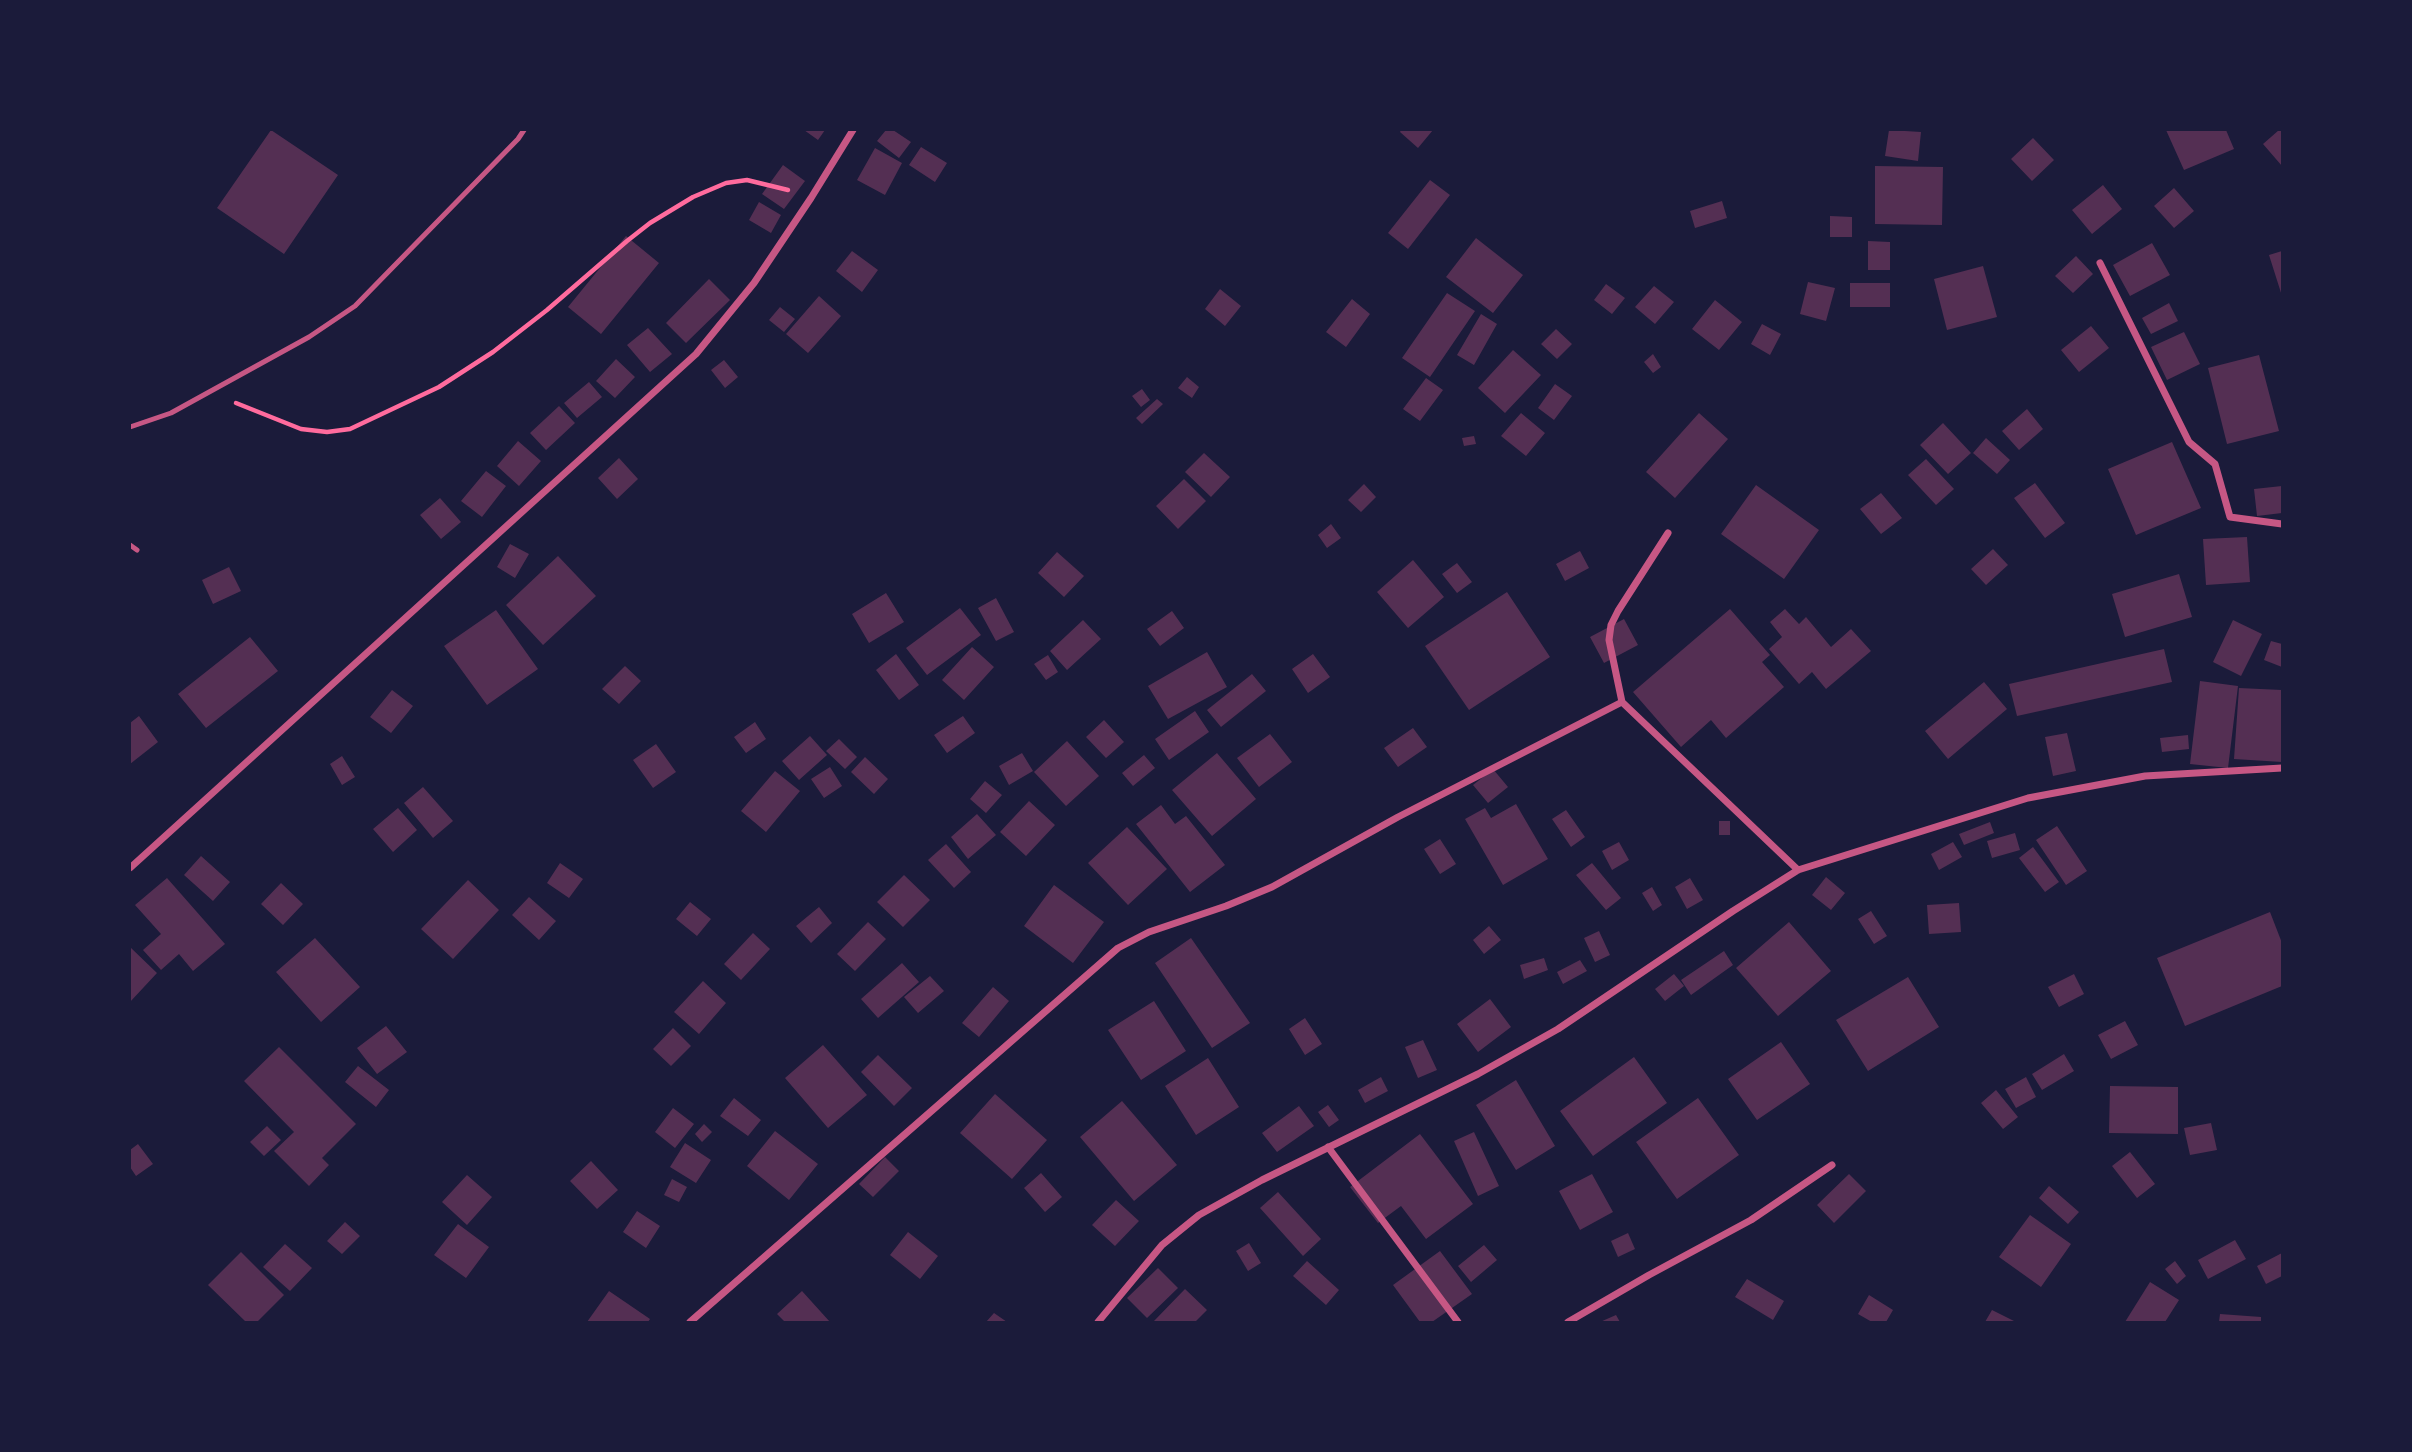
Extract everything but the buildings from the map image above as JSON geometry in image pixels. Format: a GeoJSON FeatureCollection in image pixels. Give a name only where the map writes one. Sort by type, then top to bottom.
{"type":"FeatureCollection","features":[{"type":"Feature","properties":{"kind":"street"},"geometry":{"type":"LineString","coordinates":[[130,868],[696,354],[754,283],[853,130]]}},
{"type":"Feature","properties":{"kind":"street"},"geometry":{"type":"LineString","coordinates":[[2100,263],[2189,442],[2215,464],[2230,517],[2283,524]]}},
{"type":"Feature","properties":{"kind":"street"},"geometry":{"type":"LineString","coordinates":[[1668,533],[1611,625],[1609,640],[1622,702],[1798,870]]}},
{"type":"Feature","properties":{"kind":"street"},"geometry":{"type":"LineString","coordinates":[[690,1322],[1118,948],[1149,932],[1272,887],[1398,817],[1622,702]]}},
{"type":"Feature","properties":{"kind":"street"},"geometry":{"type":"LineString","coordinates":[[1098,1322],[1162,1245],[1199,1215],[1262,1180],[1478,1074],[1558,1029],[1798,870],[2028,798],[2145,776],[2283,768]]}},
{"type":"Feature","properties":{"kind":"street"},"geometry":{"type":"LineString","coordinates":[[1328,1147],[1458,1322]]}},
{"type":"Feature","properties":{"kind":"street"},"geometry":{"type":"LineString","coordinates":[[1568,1322],[1751,1220],[1832,1165]]}},
{"type":"Feature","properties":{"kind":"lane"},"geometry":{"type":"LineString","coordinates":[[130,427],[171,413],[309,337],[355,306],[524,130]]}},
{"type":"Feature","properties":{"kind":"lane"},"geometry":{"type":"LineString","coordinates":[[130,545],[137,550]]}},
{"type":"Feature","properties":{"kind":"path"},"geometry":{"type":"LineString","coordinates":[[209,392],[301,429],[327,432],[350,429],[439,387],[494,352],[642,229],[693,197],[726,183],[747,180],[775,185],[811,198]]}}]}
